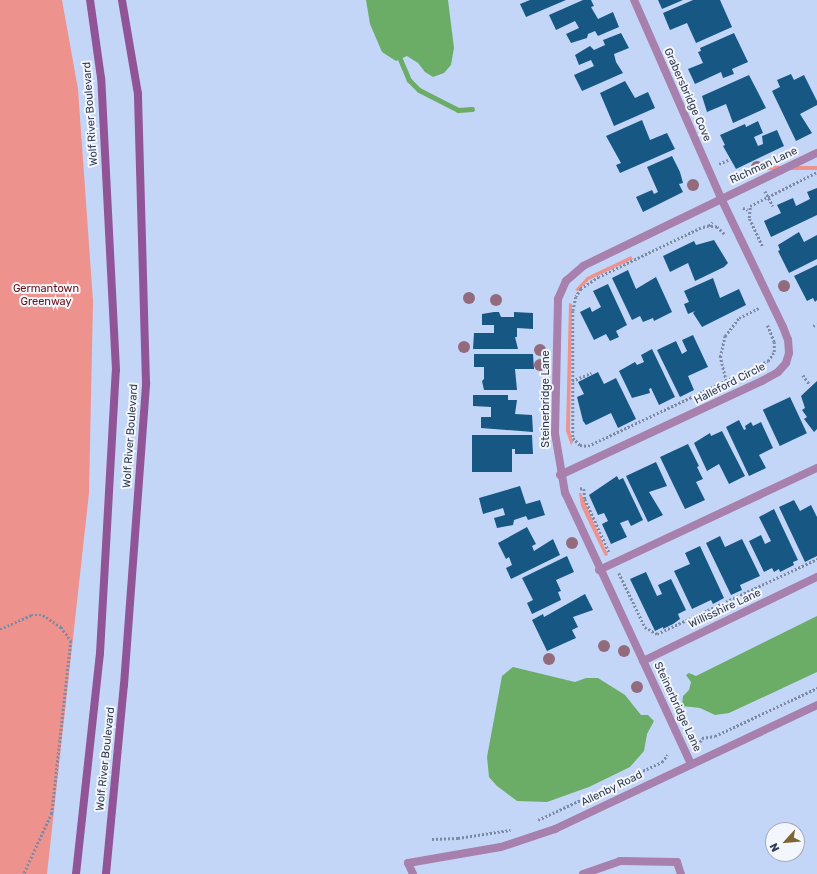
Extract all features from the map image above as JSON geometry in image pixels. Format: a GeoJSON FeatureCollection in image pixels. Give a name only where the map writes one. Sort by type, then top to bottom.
{"type":"FeatureCollection","features":[{"type":"Feature","properties":{"kind":"main road","name":"Wolf River Boulevard"},"geometry":{"type":"LineString","coordinates":[[76,874],[100,653],[116,370],[101,78],[90,0]]}},
{"type":"Feature","properties":{"kind":"main road","name":"Wolf River Boulevard"},"geometry":{"type":"LineString","coordinates":[[106,874],[124,685],[146,383],[138,94],[122,0]]}},
{"type":"Feature","properties":{"kind":"street","name":"Grabersbridge Cove"},"geometry":{"type":"LineString","coordinates":[[634,0],[721,198]]}},
{"type":"Feature","properties":{"kind":"street","name":"Richman Lane"},"geometry":{"type":"LineString","coordinates":[[721,198],[817,153]]}},
{"type":"Feature","properties":{"kind":"street","name":"Halleford Circle"},"geometry":{"type":"LineString","coordinates":[[560,474],[762,381],[778,372],[786,363],[789,353],[788,340],[721,198]]}},
{"type":"Feature","properties":{"kind":"street","name":"Steinerbridge Lane"},"geometry":{"type":"LineString","coordinates":[[691,764],[569,506],[560,474],[555,433],[557,309],[562,287],[570,277],[583,266],[721,198]]}},
{"type":"Feature","properties":{"kind":"street"},"geometry":{"type":"LineString","coordinates":[[599,570],[817,468]]}},
{"type":"Feature","properties":{"kind":"street","name":"Willisshire Lane"},"geometry":{"type":"LineString","coordinates":[[643,661],[817,577]]}},
{"type":"Feature","properties":{"kind":"street","name":"Allenby Road"},"geometry":{"type":"LineString","coordinates":[[413,874],[408,863],[501,847],[532,838],[817,705]]}},
{"type":"Feature","properties":{"kind":"street"},"geometry":{"type":"LineString","coordinates":[[583,874],[620,861],[677,862],[681,874]]}},
{"type":"Feature","properties":{"kind":"path"},"geometry":{"type":"LineString","coordinates":[[718,165],[728,160]]}},
{"type":"Feature","properties":{"kind":"path"},"geometry":{"type":"LineString","coordinates":[[762,246],[750,221],[748,210],[752,204],[817,172]]}},
{"type":"Feature","properties":{"kind":"path"},"geometry":{"type":"LineString","coordinates":[[765,191],[773,206]]}},
{"type":"Feature","properties":{"kind":"path"},"geometry":{"type":"LineString","coordinates":[[743,208],[748,210]]}},
{"type":"Feature","properties":{"kind":"path"},"geometry":{"type":"LineString","coordinates":[[712,222],[709,226],[599,277],[581,289],[576,297],[572,311],[572,433],[578,444],[584,446],[593,444],[734,377]]}},
{"type":"Feature","properties":{"kind":"path"},"geometry":{"type":"LineString","coordinates":[[709,226],[717,227],[727,241]]}},
{"type":"Feature","properties":{"kind":"path"},"geometry":{"type":"LineString","coordinates":[[756,302],[762,314]]}},
{"type":"Feature","properties":{"kind":"path"},"geometry":{"type":"LineString","coordinates":[[726,381],[720,357],[725,336],[739,318],[759,308]]}},
{"type":"Feature","properties":{"kind":"path"},"geometry":{"type":"LineString","coordinates":[[756,366],[768,361],[774,352],[774,342],[764,320]]}},
{"type":"Feature","properties":{"kind":"path"},"geometry":{"type":"LineString","coordinates":[[813,326],[817,324]]}},
{"type":"Feature","properties":{"kind":"path"},"geometry":{"type":"LineString","coordinates":[[572,381],[591,373]]}},
{"type":"Feature","properties":{"kind":"path"},"geometry":{"type":"LineString","coordinates":[[803,375],[810,385]]}},
{"type":"Feature","properties":{"kind":"path"},"geometry":{"type":"LineString","coordinates":[[575,449],[578,444]]}},
{"type":"Feature","properties":{"kind":"path"},"geometry":{"type":"LineString","coordinates":[[580,488],[584,490],[584,499],[645,627],[652,633],[661,633],[817,559]]}},
{"type":"Feature","properties":{"kind":"path"},"geometry":{"type":"LineString","coordinates":[[746,593],[748,598]]}},
{"type":"Feature","properties":{"kind":"path"},"geometry":{"type":"LineString","coordinates":[[708,611],[711,615]]}},
{"type":"Feature","properties":{"kind":"path"},"geometry":{"type":"LineString","coordinates":[[0,629],[31,615],[43,616],[61,627],[71,640],[52,813],[24,874]]}},
{"type":"Feature","properties":{"kind":"path"},"geometry":{"type":"LineString","coordinates":[[651,638],[652,633]]}},
{"type":"Feature","properties":{"kind":"path"},"geometry":{"type":"LineString","coordinates":[[700,742],[702,738],[715,736],[817,688]]}},
{"type":"Feature","properties":{"kind":"path"},"geometry":{"type":"LineString","coordinates":[[534,822],[662,762],[667,755]]}},
{"type":"Feature","properties":{"kind":"path"},"geometry":{"type":"LineString","coordinates":[[432,839],[477,836],[517,828]]}},
{"type":"Feature","properties":{"kind":"green space","name":"Germantown Greenway"},"geometry":{"type":"Polygon","coordinates":[[[0,0],[62,0],[78,89],[93,301],[89,493],[47,874],[0,874],[0,0]]]}},
{"type":"Feature","properties":{"kind":"green space"},"geometry":{"type":"Polygon","coordinates":[[[761,166],[817,166],[817,170],[761,170],[761,166]]]}},
{"type":"Feature","properties":{"kind":"green space"},"geometry":{"type":"Polygon","coordinates":[[[631,256],[633,259],[589,280],[578,291],[575,290],[587,277],[631,256]]]}},
{"type":"Feature","properties":{"kind":"green space"},"geometry":{"type":"Polygon","coordinates":[[[569,303],[572,304],[570,430],[573,442],[571,445],[566,431],[569,303]]]}},
{"type":"Feature","properties":{"kind":"green space"},"geometry":{"type":"Polygon","coordinates":[[[579,493],[581,493],[608,555],[605,556],[581,506],[579,493]]]}},
{"type":"Feature","properties":{"kind":"shaded area"},"geometry":{"type":"Polygon","coordinates":[[[366,0],[448,0],[454,48],[451,65],[444,73],[433,77],[425,72],[418,63],[407,56],[396,61],[382,52],[370,24],[366,0]]]}},
{"type":"Feature","properties":{"kind":"shaded area"},"geometry":{"type":"Polygon","coordinates":[[[817,616],[817,672],[729,713],[715,715],[700,708],[682,706],[683,696],[689,690],[691,682],[686,675],[689,673],[696,676],[817,616]]]}},
{"type":"Feature","properties":{"kind":"shaded area"},"geometry":{"type":"Polygon","coordinates":[[[513,667],[575,682],[586,678],[598,678],[625,695],[641,715],[648,715],[654,721],[647,734],[644,751],[630,767],[589,787],[547,802],[517,801],[497,786],[489,777],[487,757],[502,676],[513,667]]]}},
{"type":"Feature","properties":{"kind":"building"},"geometry":{"type":"Polygon","coordinates":[[[530,0],[566,0],[526,17],[520,4],[530,0]]]}},
{"type":"Feature","properties":{"kind":"building"},"geometry":{"type":"Polygon","coordinates":[[[583,0],[591,0],[594,6],[591,7],[598,19],[613,12],[619,27],[598,36],[595,31],[588,34],[587,38],[571,43],[566,34],[579,28],[575,21],[556,30],[549,15],[583,0]]]}},
{"type":"Feature","properties":{"kind":"building"},"geometry":{"type":"Polygon","coordinates":[[[658,0],[683,0],[662,9],[658,0]]]}},
{"type":"Feature","properties":{"kind":"building"},"geometry":{"type":"Polygon","coordinates":[[[693,0],[720,0],[732,27],[696,43],[687,23],[670,30],[663,13],[693,0]]]}},
{"type":"Feature","properties":{"kind":"building"},"geometry":{"type":"Polygon","coordinates":[[[621,33],[629,48],[614,54],[616,62],[623,73],[582,91],[574,75],[594,66],[591,60],[579,65],[575,55],[590,46],[594,50],[605,45],[603,40],[621,33]]]}},
{"type":"Feature","properties":{"kind":"building"},"geometry":{"type":"Polygon","coordinates":[[[734,33],[748,62],[732,69],[734,74],[723,78],[721,72],[695,84],[688,69],[703,63],[698,52],[701,51],[700,48],[734,33]]]}},
{"type":"Feature","properties":{"kind":"building"},"geometry":{"type":"Polygon","coordinates":[[[791,74],[794,80],[804,75],[817,101],[817,105],[800,114],[812,133],[796,141],[772,91],[780,87],[777,80],[791,74]]]}},
{"type":"Feature","properties":{"kind":"building"},"geometry":{"type":"Polygon","coordinates":[[[749,75],[766,108],[733,123],[726,104],[707,112],[702,96],[749,75]]]}},
{"type":"Feature","properties":{"kind":"building"},"geometry":{"type":"Polygon","coordinates":[[[625,81],[635,98],[648,92],[655,108],[614,126],[600,93],[625,81]]]}},
{"type":"Feature","properties":{"kind":"building"},"geometry":{"type":"Polygon","coordinates":[[[642,120],[650,140],[667,133],[675,149],[620,173],[616,165],[621,163],[606,136],[642,120]]]}},
{"type":"Feature","properties":{"kind":"building"},"geometry":{"type":"Polygon","coordinates":[[[758,121],[763,133],[754,137],[758,146],[763,144],[762,136],[777,130],[784,146],[736,169],[723,146],[725,145],[720,135],[745,124],[746,127],[758,121]]]}},
{"type":"Feature","properties":{"kind":"building"},"geometry":{"type":"Polygon","coordinates":[[[672,156],[680,172],[683,183],[679,184],[683,192],[643,212],[636,197],[652,190],[654,194],[658,192],[647,167],[672,156]]]}},
{"type":"Feature","properties":{"kind":"building"},"geometry":{"type":"Polygon","coordinates":[[[817,188],[817,215],[771,237],[764,221],[781,213],[777,205],[793,198],[796,206],[810,199],[807,192],[817,188]]]}},
{"type":"Feature","properties":{"kind":"building"},"geometry":{"type":"Polygon","coordinates":[[[799,232],[804,242],[817,235],[817,259],[789,273],[778,251],[780,250],[778,245],[799,232]]]}},
{"type":"Feature","properties":{"kind":"building"},"geometry":{"type":"Polygon","coordinates":[[[714,240],[728,263],[724,267],[695,281],[688,263],[670,272],[663,256],[694,241],[696,245],[714,240]]]}},
{"type":"Feature","properties":{"kind":"building"},"geometry":{"type":"Polygon","coordinates":[[[817,265],[817,300],[815,302],[813,298],[807,301],[794,276],[817,265]]]}},
{"type":"Feature","properties":{"kind":"building"},"geometry":{"type":"Polygon","coordinates":[[[628,270],[636,289],[656,277],[672,312],[654,321],[653,318],[643,322],[640,316],[632,320],[612,278],[628,270]]]}},
{"type":"Feature","properties":{"kind":"building"},"geometry":{"type":"Polygon","coordinates":[[[713,278],[720,298],[739,289],[746,305],[702,327],[693,313],[695,311],[688,314],[684,304],[689,302],[684,291],[713,278]]]}},
{"type":"Feature","properties":{"kind":"building"},"geometry":{"type":"Polygon","coordinates":[[[608,284],[627,325],[616,331],[619,337],[610,341],[606,334],[594,340],[580,312],[590,307],[592,312],[601,307],[593,291],[608,284]]]}},
{"type":"Feature","properties":{"kind":"building"},"geometry":{"type":"Polygon","coordinates":[[[499,312],[501,317],[514,317],[514,312],[533,313],[533,329],[517,328],[517,337],[515,337],[518,349],[473,349],[474,333],[494,333],[494,325],[482,325],[482,314],[499,312]]]}},
{"type":"Feature","properties":{"kind":"building"},"geometry":{"type":"Polygon","coordinates":[[[693,335],[708,367],[688,376],[694,390],[680,397],[657,350],[676,341],[682,354],[687,351],[682,340],[693,335]]]}},
{"type":"Feature","properties":{"kind":"building"},"geometry":{"type":"Polygon","coordinates":[[[652,349],[675,397],[659,405],[651,388],[649,389],[650,393],[632,398],[619,371],[635,362],[637,365],[644,362],[641,355],[652,349]]]}},
{"type":"Feature","properties":{"kind":"building"},"geometry":{"type":"Polygon","coordinates":[[[474,354],[533,354],[534,369],[515,369],[517,390],[484,390],[482,381],[484,379],[484,367],[474,367],[474,354]]]}},
{"type":"Feature","properties":{"kind":"building"},"geometry":{"type":"Polygon","coordinates":[[[598,372],[604,384],[616,378],[636,419],[618,428],[611,413],[586,425],[583,421],[577,397],[584,394],[578,382],[598,372]]]}},
{"type":"Feature","properties":{"kind":"building"},"geometry":{"type":"Polygon","coordinates":[[[817,381],[817,429],[814,432],[804,419],[807,417],[802,410],[805,408],[801,396],[817,381]]]}},
{"type":"Feature","properties":{"kind":"building"},"geometry":{"type":"Polygon","coordinates":[[[473,395],[508,395],[508,400],[517,400],[515,414],[532,415],[533,432],[481,428],[481,417],[491,417],[491,407],[473,406],[473,395]]]}},
{"type":"Feature","properties":{"kind":"building"},"geometry":{"type":"Polygon","coordinates":[[[790,397],[807,433],[780,446],[763,410],[790,397]]]}},
{"type":"Feature","properties":{"kind":"building"},"geometry":{"type":"Polygon","coordinates":[[[739,420],[744,430],[746,429],[745,426],[751,422],[753,426],[761,422],[773,448],[759,455],[766,468],[749,476],[726,427],[739,420]]]}},
{"type":"Feature","properties":{"kind":"building"},"geometry":{"type":"Polygon","coordinates":[[[722,431],[745,476],[729,484],[719,464],[707,471],[694,443],[710,433],[711,436],[722,431]]]}},
{"type":"Feature","properties":{"kind":"building"},"geometry":{"type":"Polygon","coordinates":[[[472,435],[532,435],[533,454],[515,454],[515,449],[512,449],[512,472],[472,472],[472,435]]]}},
{"type":"Feature","properties":{"kind":"building"},"geometry":{"type":"Polygon","coordinates":[[[688,444],[699,466],[697,467],[703,479],[696,482],[705,500],[685,509],[660,457],[688,444]]]}},
{"type":"Feature","properties":{"kind":"building"},"geometry":{"type":"Polygon","coordinates":[[[656,462],[667,486],[649,492],[663,515],[648,522],[626,476],[656,462]]]}},
{"type":"Feature","properties":{"kind":"building"},"geometry":{"type":"Polygon","coordinates":[[[617,476],[619,480],[623,478],[643,520],[631,526],[628,520],[620,523],[627,537],[611,544],[602,524],[608,521],[604,513],[598,515],[589,495],[617,476]]]}},
{"type":"Feature","properties":{"kind":"building"},"geometry":{"type":"Polygon","coordinates":[[[520,486],[526,504],[540,500],[545,515],[528,520],[526,516],[514,520],[513,525],[497,528],[494,518],[505,515],[503,508],[483,514],[479,498],[520,486]]]}},
{"type":"Feature","properties":{"kind":"building"},"geometry":{"type":"Polygon","coordinates":[[[794,500],[800,511],[811,505],[817,517],[817,556],[805,562],[779,507],[794,500]]]}},
{"type":"Feature","properties":{"kind":"building"},"geometry":{"type":"Polygon","coordinates":[[[774,509],[798,560],[793,562],[794,565],[780,572],[779,569],[774,572],[772,568],[764,572],[749,541],[761,535],[765,544],[771,541],[759,517],[774,509]]]}},
{"type":"Feature","properties":{"kind":"building"},"geometry":{"type":"Polygon","coordinates":[[[527,527],[536,544],[532,546],[534,551],[553,539],[560,555],[511,579],[506,568],[512,565],[509,557],[506,559],[498,543],[527,527]]]}},
{"type":"Feature","properties":{"kind":"building"},"geometry":{"type":"Polygon","coordinates":[[[720,536],[725,547],[742,539],[760,576],[740,585],[742,590],[731,595],[706,543],[720,536]]]}},
{"type":"Feature","properties":{"kind":"building"},"geometry":{"type":"Polygon","coordinates":[[[700,546],[724,598],[713,604],[711,600],[692,609],[674,571],[690,564],[685,553],[700,546]]]}},
{"type":"Feature","properties":{"kind":"building"},"geometry":{"type":"Polygon","coordinates":[[[567,556],[574,572],[556,580],[561,591],[558,592],[561,600],[532,614],[527,603],[533,600],[522,578],[567,556]]]}},
{"type":"Feature","properties":{"kind":"building"},"geometry":{"type":"Polygon","coordinates":[[[646,572],[657,596],[662,594],[658,585],[671,579],[686,610],[678,614],[680,619],[673,624],[655,631],[630,579],[646,572]]]}},
{"type":"Feature","properties":{"kind":"building"},"geometry":{"type":"Polygon","coordinates":[[[585,594],[593,610],[573,617],[578,627],[572,630],[576,638],[547,651],[532,620],[543,614],[544,617],[585,594]]]}},
{"type":"Feature","properties":{"kind":"waterway"},"geometry":{"type":"LineString","coordinates":[[400,59],[409,80],[419,90],[458,110],[472,109]]}}]}
